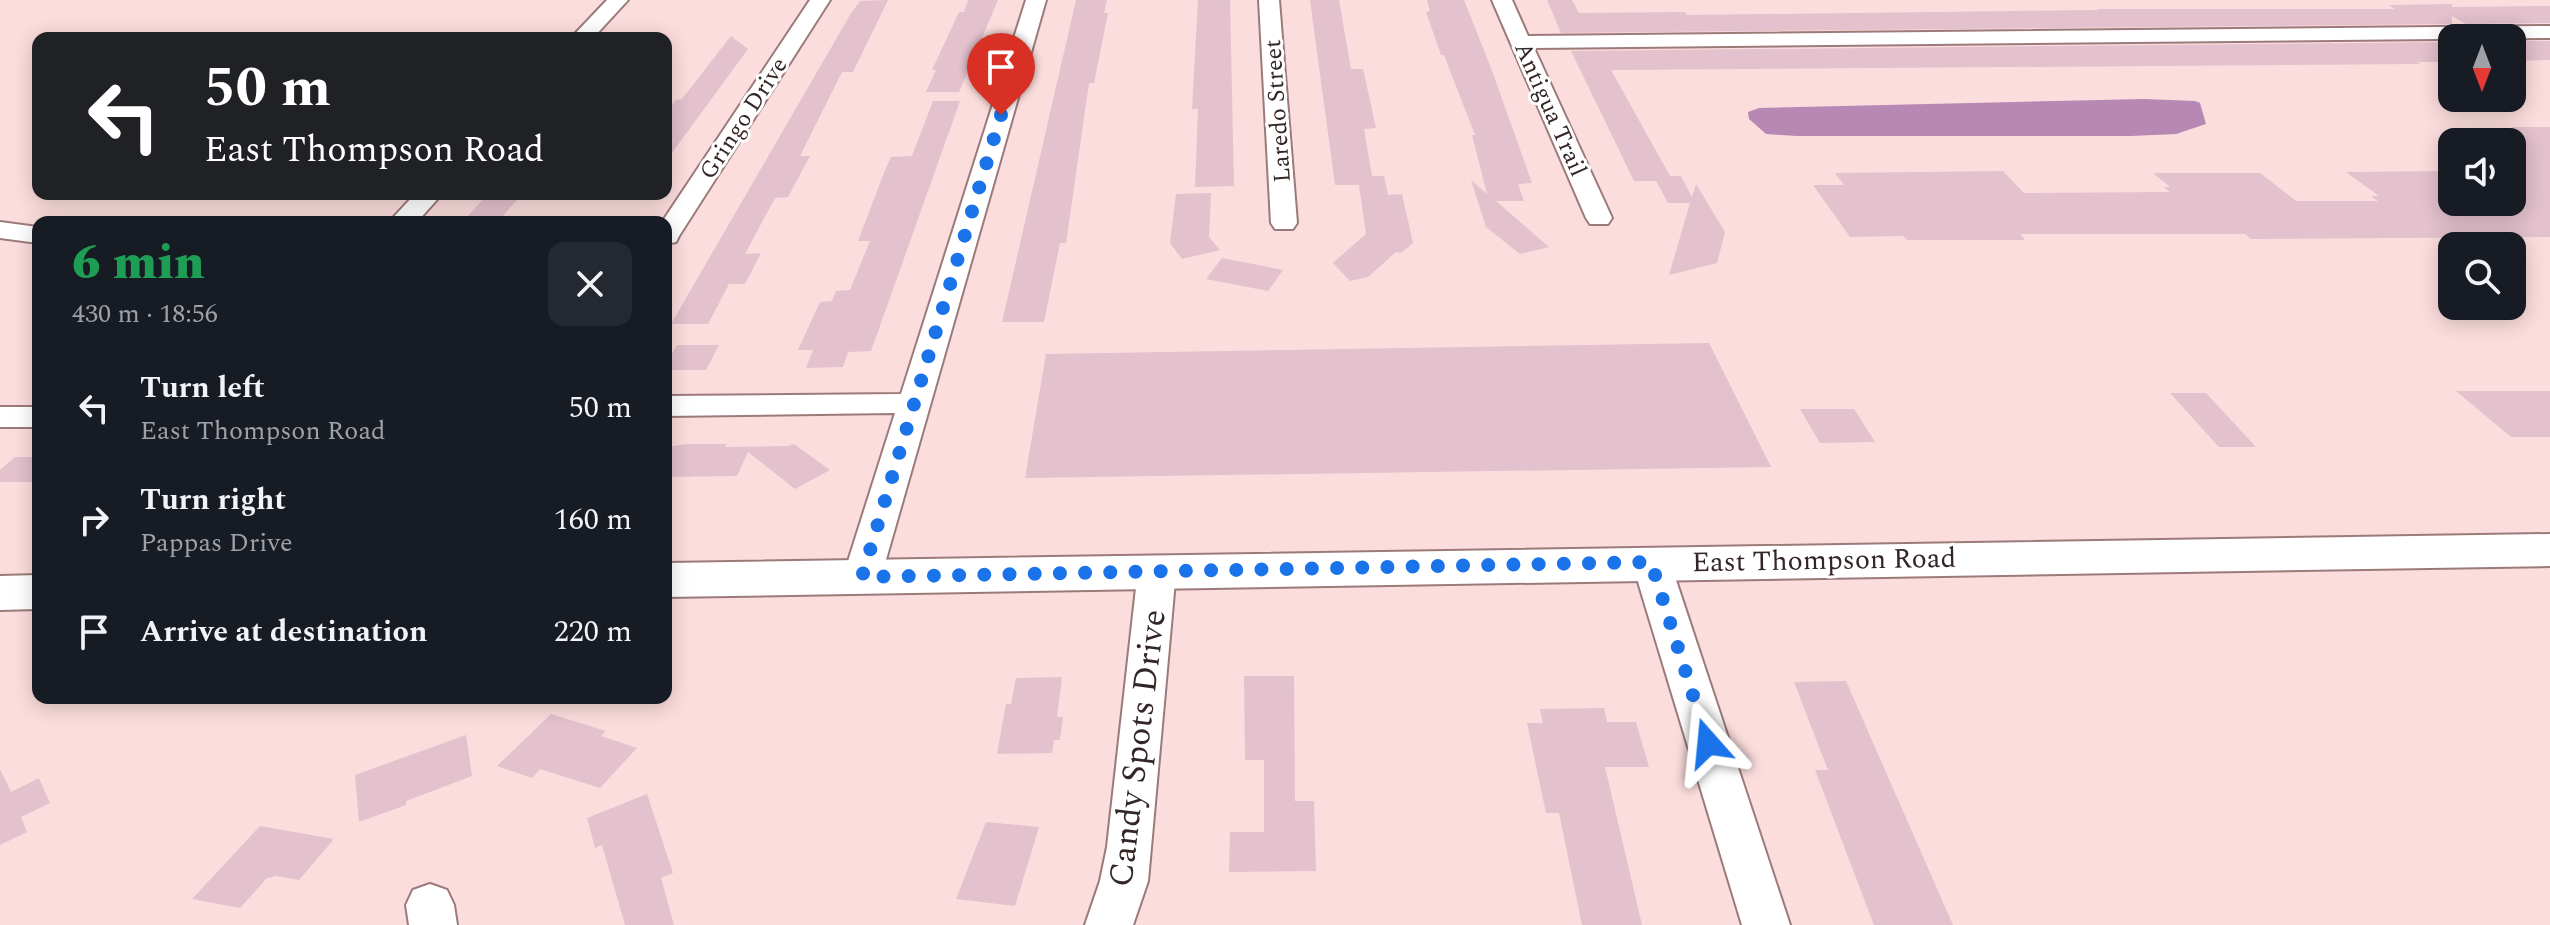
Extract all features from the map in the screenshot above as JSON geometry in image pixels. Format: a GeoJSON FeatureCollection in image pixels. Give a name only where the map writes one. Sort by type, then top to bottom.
{"type":"FeatureCollection","features":[{"type":"Feature","properties":{"kind":"main road","name":"East Thompson Road"},"geometry":{"type":"LineString","coordinates":[[672,580],[2550,550]]}},
{"type":"Feature","properties":{"kind":"main road"},"geometry":{"type":"LineString","coordinates":[[0,593],[32,592]]}},
{"type":"Feature","properties":{"kind":"street"},"geometry":{"type":"LineString","coordinates":[[587,32],[618,0]]}},
{"type":"Feature","properties":{"kind":"street","name":"Gringo Drive"},"geometry":{"type":"LineString","coordinates":[[672,227],[820,0]]}},
{"type":"Feature","properties":{"kind":"street"},"geometry":{"type":"LineString","coordinates":[[862,577],[1036,0]]}},
{"type":"Feature","properties":{"kind":"street","name":"Laredo Street"},"geometry":{"type":"LineString","coordinates":[[1269,0],[1284,223]]}},
{"type":"Feature","properties":{"kind":"street","name":"Antigua Trail"},"geometry":{"type":"LineString","coordinates":[[1502,0],[1599,218]]}},
{"type":"Feature","properties":{"kind":"street"},"geometry":{"type":"LineString","coordinates":[[1521,42],[2550,32]]}},
{"type":"Feature","properties":{"kind":"street"},"geometry":{"type":"LineString","coordinates":[[408,216],[423,200]]}},
{"type":"Feature","properties":{"kind":"street"},"geometry":{"type":"LineString","coordinates":[[0,230],[32,234]]}},
{"type":"Feature","properties":{"kind":"street"},"geometry":{"type":"LineString","coordinates":[[672,406],[915,403]]}},
{"type":"Feature","properties":{"kind":"street"},"geometry":{"type":"LineString","coordinates":[[0,417],[32,417]]}},
{"type":"Feature","properties":{"kind":"street"},"geometry":{"type":"LineString","coordinates":[[1651,562],[1766,925]]}},
{"type":"Feature","properties":{"kind":"street","name":"Candy Spots Drive"},"geometry":{"type":"LineString","coordinates":[[1109,925],[1124,881],[1130,847],[1157,570]]}},
{"type":"Feature","properties":{"kind":"shaded area"},"geometry":{"type":"Polygon","coordinates":[[[2144,99],[2200,103],[2206,124],[2176,134],[2131,136],[1796,136],[1766,134],[1749,119],[1748,112],[1759,108],[2144,99]]]}},
{"type":"Feature","properties":{"kind":"building"},"geometry":{"type":"Polygon","coordinates":[[[888,0],[853,72],[842,72],[800,156],[810,156],[788,197],[775,198],[745,254],[761,253],[745,284],[729,284],[708,324],[672,324],[850,15],[860,1],[888,0]]]}},
{"type":"Feature","properties":{"kind":"building"},"geometry":{"type":"Polygon","coordinates":[[[968,0],[998,0],[959,92],[926,92],[936,70],[932,70],[959,12],[964,12],[968,0]]]}},
{"type":"Feature","properties":{"kind":"building"},"geometry":{"type":"Polygon","coordinates":[[[1076,0],[1107,0],[1104,13],[1108,13],[1094,83],[1089,83],[1066,243],[1060,243],[1044,322],[1002,322],[1076,0]]]}},
{"type":"Feature","properties":{"kind":"building"},"geometry":{"type":"Polygon","coordinates":[[[1198,0],[1230,0],[1234,186],[1195,187],[1198,109],[1192,109],[1198,0]]]}},
{"type":"Feature","properties":{"kind":"building"},"geometry":{"type":"Polygon","coordinates":[[[1310,0],[1339,0],[1351,69],[1363,69],[1376,128],[1364,129],[1372,176],[1384,176],[1388,195],[1402,194],[1413,243],[1401,253],[1396,252],[1368,277],[1350,281],[1333,263],[1366,234],[1359,185],[1335,185],[1310,0]]]}},
{"type":"Feature","properties":{"kind":"building"},"geometry":{"type":"Polygon","coordinates":[[[1427,0],[1464,0],[1532,183],[1518,184],[1524,201],[1496,201],[1549,247],[1520,254],[1486,227],[1471,180],[1487,194],[1472,135],[1475,135],[1444,55],[1441,55],[1426,12],[1430,11],[1427,0]]]}},
{"type":"Feature","properties":{"kind":"building"},"geometry":{"type":"Polygon","coordinates":[[[1547,0],[1572,0],[1579,13],[1685,12],[1687,15],[2097,9],[2395,9],[2389,5],[2452,4],[2452,7],[2550,6],[2550,23],[2466,24],[2452,16],[2452,24],[1561,33],[1547,0]]]}},
{"type":"Feature","properties":{"kind":"building"},"geometry":{"type":"Polygon","coordinates":[[[731,36],[748,49],[672,153],[672,105],[682,99],[731,36]]]}},
{"type":"Feature","properties":{"kind":"building"},"geometry":{"type":"Polygon","coordinates":[[[2526,41],[2550,41],[2550,60],[2526,61],[2526,41]]]}},
{"type":"Feature","properties":{"kind":"building"},"geometry":{"type":"Polygon","coordinates":[[[2438,42],[2438,62],[1611,70],[1670,176],[1681,176],[1692,197],[1696,184],[1725,232],[1717,263],[1669,275],[1690,203],[1668,203],[1656,181],[1634,181],[1571,51],[2438,42]]]}},
{"type":"Feature","properties":{"kind":"building"},"geometry":{"type":"Polygon","coordinates":[[[933,101],[960,101],[871,351],[848,352],[843,367],[806,368],[813,350],[798,350],[820,302],[832,301],[836,291],[850,290],[870,241],[858,241],[891,157],[912,156],[933,101]]]}},
{"type":"Feature","properties":{"kind":"building"},"geometry":{"type":"Polygon","coordinates":[[[2550,127],[2550,237],[2526,237],[2526,232],[2438,232],[2438,238],[2251,239],[2245,234],[2020,234],[2025,240],[1850,237],[1813,185],[1844,185],[1835,173],[2003,171],[2024,193],[2170,192],[2164,187],[2170,187],[2153,173],[2260,173],[2296,201],[2378,201],[2371,196],[2379,196],[2346,172],[2438,171],[2438,216],[2526,216],[2526,128],[2512,128],[2550,127]]]}},
{"type":"Feature","properties":{"kind":"building"},"geometry":{"type":"Polygon","coordinates":[[[1211,193],[1209,237],[1220,250],[1182,259],[1170,243],[1176,194],[1211,193]]]}},
{"type":"Feature","properties":{"kind":"building"},"geometry":{"type":"Polygon","coordinates":[[[482,200],[517,200],[503,216],[468,216],[482,200]]]}},
{"type":"Feature","properties":{"kind":"building"},"geometry":{"type":"Polygon","coordinates":[[[1222,258],[1283,270],[1268,291],[1206,279],[1222,258]]]}},
{"type":"Feature","properties":{"kind":"building"},"geometry":{"type":"Polygon","coordinates":[[[1709,343],[1771,467],[1025,478],[1046,354],[1709,343]]]}},
{"type":"Feature","properties":{"kind":"building"},"geometry":{"type":"Polygon","coordinates":[[[677,345],[719,345],[706,370],[672,370],[672,354],[677,345]]]}},
{"type":"Feature","properties":{"kind":"building"},"geometry":{"type":"Polygon","coordinates":[[[2456,391],[2550,391],[2550,437],[2511,437],[2456,391]]]}},
{"type":"Feature","properties":{"kind":"building"},"geometry":{"type":"Polygon","coordinates":[[[2170,393],[2206,393],[2256,447],[2219,447],[2170,393]]]}},
{"type":"Feature","properties":{"kind":"building"},"geometry":{"type":"Polygon","coordinates":[[[1800,409],[1854,409],[1875,442],[1820,443],[1800,409]]]}},
{"type":"Feature","properties":{"kind":"building"},"geometry":{"type":"Polygon","coordinates":[[[794,444],[830,470],[795,489],[748,452],[737,476],[672,477],[672,446],[794,444]]]}},
{"type":"Feature","properties":{"kind":"building"},"geometry":{"type":"Polygon","coordinates":[[[15,457],[32,457],[32,482],[0,482],[0,470],[15,457]]]}},
{"type":"Feature","properties":{"kind":"building"},"geometry":{"type":"Polygon","coordinates":[[[1244,676],[1294,676],[1295,801],[1314,801],[1316,871],[1229,872],[1230,832],[1264,832],[1264,760],[1245,760],[1244,676]]]}},
{"type":"Feature","properties":{"kind":"building"},"geometry":{"type":"Polygon","coordinates":[[[1062,677],[1057,717],[1063,717],[1060,740],[1054,740],[1052,753],[997,754],[1006,704],[1011,704],[1016,678],[1062,677]]]}},
{"type":"Feature","properties":{"kind":"building"},"geometry":{"type":"Polygon","coordinates":[[[1846,681],[1953,925],[1874,925],[1815,770],[1828,770],[1794,682],[1846,681]]]}},
{"type":"Feature","properties":{"kind":"building"},"geometry":{"type":"Polygon","coordinates":[[[1604,708],[1607,722],[1636,722],[1649,767],[1605,767],[1642,925],[1582,925],[1559,813],[1546,813],[1527,723],[1543,723],[1540,709],[1604,708]]]}},
{"type":"Feature","properties":{"kind":"building"},"geometry":{"type":"Polygon","coordinates":[[[551,714],[606,731],[601,736],[637,748],[600,788],[540,769],[532,778],[497,766],[551,714]]]}},
{"type":"Feature","properties":{"kind":"building"},"geometry":{"type":"Polygon","coordinates":[[[466,735],[472,776],[359,822],[355,775],[466,735]]]}},
{"type":"Feature","properties":{"kind":"building"},"geometry":{"type":"Polygon","coordinates":[[[0,769],[11,792],[39,778],[50,803],[21,817],[27,832],[0,845],[0,769]]]}},
{"type":"Feature","properties":{"kind":"building"},"geometry":{"type":"Polygon","coordinates":[[[647,794],[673,873],[661,878],[674,925],[625,925],[602,845],[595,848],[587,818],[647,794]]]}},
{"type":"Feature","properties":{"kind":"building"},"geometry":{"type":"Polygon","coordinates":[[[986,822],[1039,827],[1015,906],[956,899],[986,822]]]}},
{"type":"Feature","properties":{"kind":"building"},"geometry":{"type":"Polygon","coordinates":[[[260,826],[334,839],[299,880],[276,876],[267,878],[240,908],[192,899],[260,826]]]}},
{"type":"Feature","properties":{"kind":"route"},"geometry":{"type":"LineString","coordinates":[[1001,115],[862,577],[1651,562],[1708,743]]}}]}
